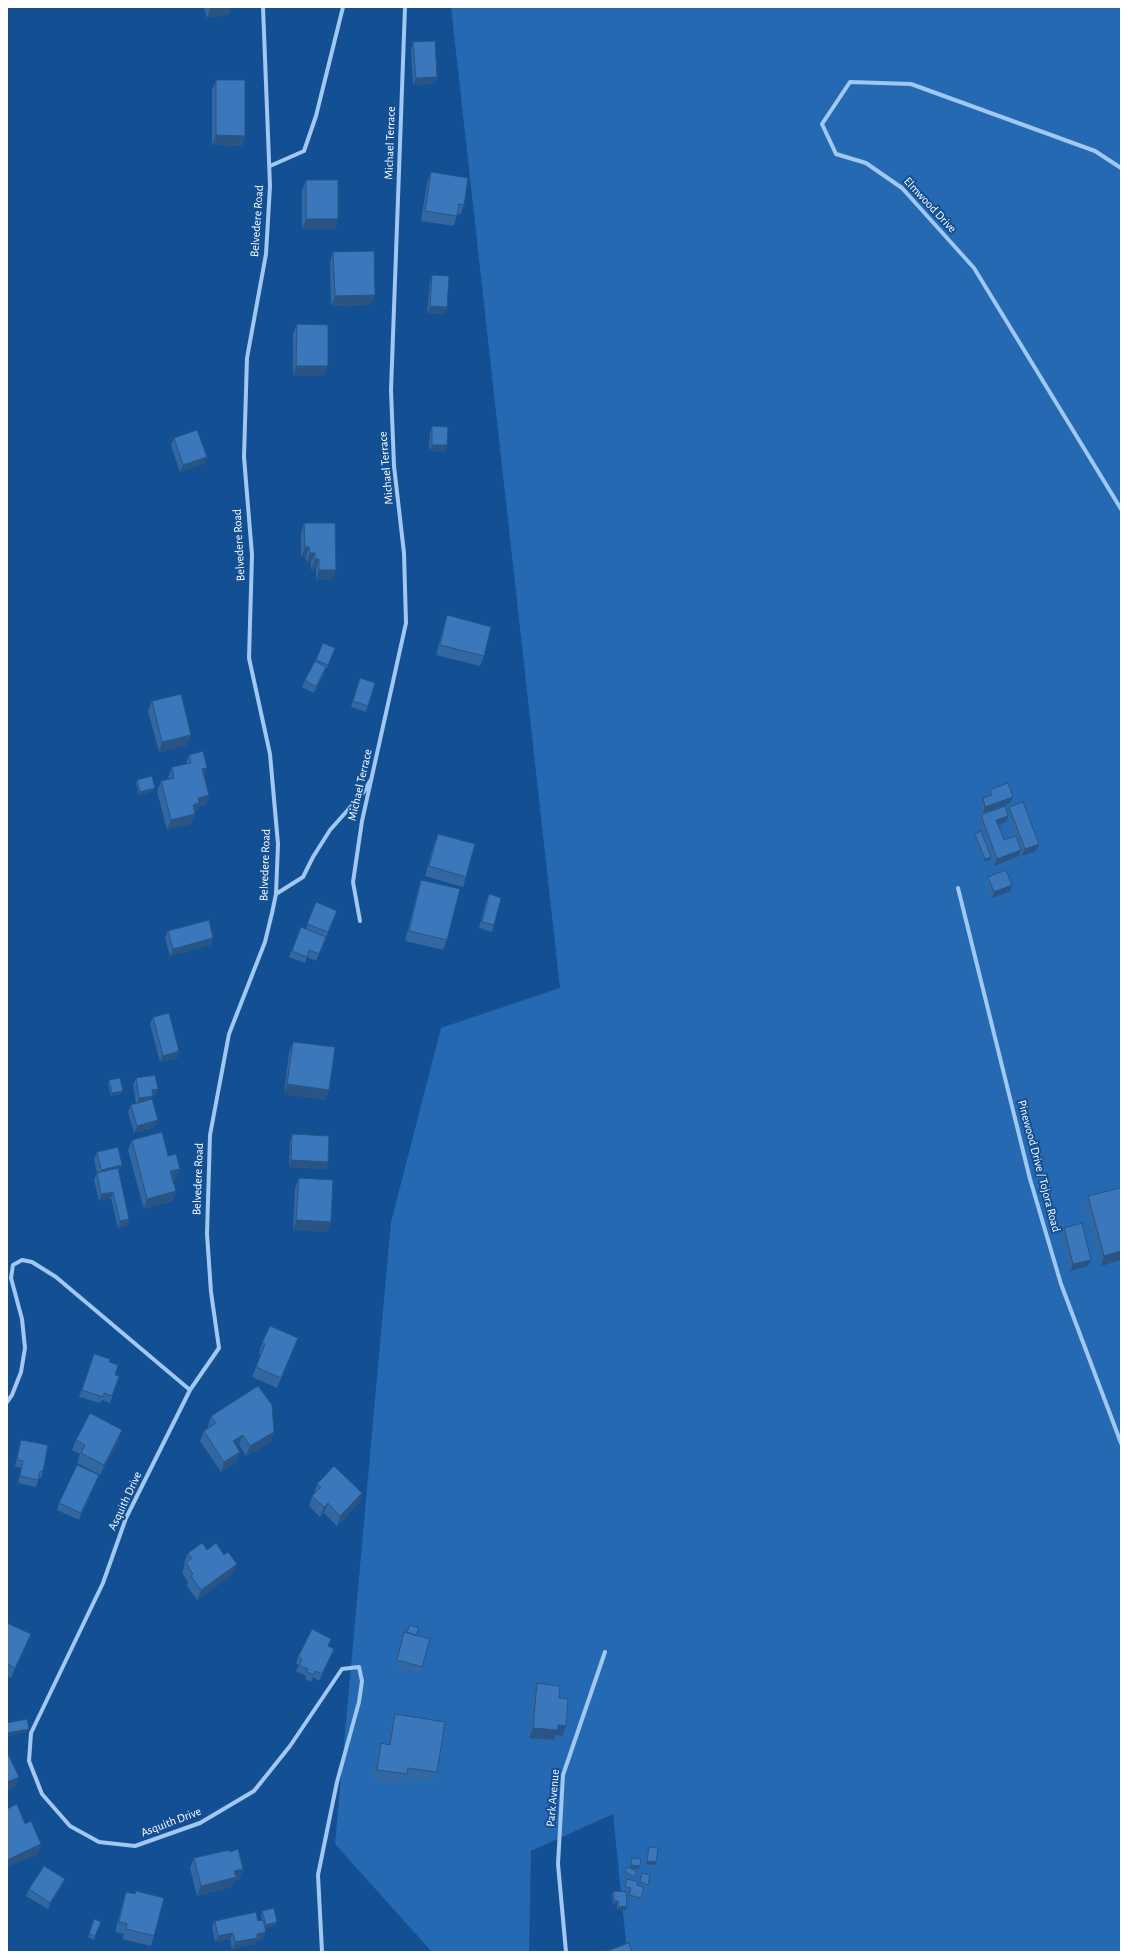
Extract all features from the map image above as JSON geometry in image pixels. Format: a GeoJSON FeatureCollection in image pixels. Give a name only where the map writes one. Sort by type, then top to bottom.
{"type":"FeatureCollection","features":[{"type":"Feature","properties":{"kind":"street","name":"Belvedere Road"},"geometry":{"type":"LineString","coordinates":[[190,1390],[218,1348],[211,1292],[207,1234],[210,1135],[229,1034],[265,942],[276,894],[278,844],[270,754],[250,658],[252,555],[244,457],[247,358],[266,254],[270,186],[263,7]]}},
{"type":"Feature","properties":{"kind":"street"},"geometry":{"type":"LineString","coordinates":[[270,166],[304,151],[316,116],[343,7]]}},
{"type":"Feature","properties":{"kind":"street","name":"Michael Terrace"},"geometry":{"type":"LineString","coordinates":[[360,922],[353,882],[362,821],[406,623],[404,553],[394,466],[391,390],[404,7]]}},
{"type":"Feature","properties":{"kind":"street","name":"Elmwood Drive"},"geometry":{"type":"LineString","coordinates":[[1121,168],[1095,151],[910,84],[850,82],[822,124],[836,154],[866,163],[902,188],[974,268],[1121,509]]}},
{"type":"Feature","properties":{"kind":"street"},"geometry":{"type":"LineString","coordinates":[[276,894],[303,877],[313,857],[330,830],[363,793],[373,775]]}},
{"type":"Feature","properties":{"kind":"street","name":"Pinewood Drive / Tojora Road"},"geometry":{"type":"LineString","coordinates":[[958,888],[1030,1179],[1054,1261],[1061,1284],[1121,1443]]}},
{"type":"Feature","properties":{"kind":"street"},"geometry":{"type":"LineString","coordinates":[[7,1402],[12,1395],[21,1372],[25,1348],[22,1319],[11,1278],[13,1265],[22,1260],[32,1262],[56,1277],[190,1390]]}},
{"type":"Feature","properties":{"kind":"street","name":"Asquith Drive"},"geometry":{"type":"LineString","coordinates":[[190,1390],[126,1518],[103,1583],[31,1733],[29,1761],[42,1794],[70,1826],[99,1842],[135,1846],[200,1823],[254,1791],[290,1746],[342,1669],[359,1667],[362,1682],[359,1702],[336,1782],[318,1875],[322,1952]]}},
{"type":"Feature","properties":{"kind":"street","name":"Park Avenue"},"geometry":{"type":"LineString","coordinates":[[566,1952],[558,1864],[563,1775],[605,1652]]}},
{"type":"Feature","properties":{"kind":"shaded area"},"geometry":{"type":"Polygon","coordinates":[[[451,7],[1121,7],[1121,1952],[627,1952],[613,1814],[531,1851],[529,1952],[432,1952],[335,1844],[391,1222],[441,1028],[560,988],[451,7]]]}},
{"type":"Feature","properties":{"kind":"building"},"geometry":{"type":"Polygon","coordinates":[[[435,41],[437,77],[416,78],[413,42],[435,41]]]}},
{"type":"Feature","properties":{"kind":"building"},"geometry":{"type":"Polygon","coordinates":[[[216,80],[245,80],[245,136],[216,135],[216,80]]]}},
{"type":"Feature","properties":{"kind":"building"},"geometry":{"type":"Polygon","coordinates":[[[431,172],[468,178],[464,205],[459,204],[457,216],[425,211],[431,172]]]}},
{"type":"Feature","properties":{"kind":"building"},"geometry":{"type":"Polygon","coordinates":[[[306,180],[338,180],[338,219],[306,219],[306,180]]]}},
{"type":"Feature","properties":{"kind":"building"},"geometry":{"type":"Polygon","coordinates":[[[374,251],[375,295],[335,296],[333,252],[374,251]]]}},
{"type":"Feature","properties":{"kind":"building"},"geometry":{"type":"Polygon","coordinates":[[[432,275],[449,276],[447,307],[430,306],[432,275]]]}},
{"type":"Feature","properties":{"kind":"building"},"geometry":{"type":"Polygon","coordinates":[[[297,324],[328,325],[328,366],[296,366],[297,324]]]}},
{"type":"Feature","properties":{"kind":"building"},"geometry":{"type":"Polygon","coordinates":[[[432,426],[448,427],[447,445],[432,445],[432,426]]]}},
{"type":"Feature","properties":{"kind":"building"},"geometry":{"type":"Polygon","coordinates":[[[197,430],[207,457],[183,465],[174,438],[197,430]]]}},
{"type":"Feature","properties":{"kind":"building"},"geometry":{"type":"Polygon","coordinates":[[[304,523],[335,523],[336,570],[319,570],[319,559],[315,559],[315,553],[310,553],[309,547],[305,547],[304,523]]]}},
{"type":"Feature","properties":{"kind":"building"},"geometry":{"type":"Polygon","coordinates":[[[447,615],[491,627],[484,656],[440,645],[447,615]]]}},
{"type":"Feature","properties":{"kind":"building"},"geometry":{"type":"Polygon","coordinates":[[[323,643],[335,648],[328,665],[316,660],[323,643]]]}},
{"type":"Feature","properties":{"kind":"building"},"geometry":{"type":"Polygon","coordinates":[[[315,661],[326,667],[316,687],[305,680],[315,661]]]}},
{"type":"Feature","properties":{"kind":"building"},"geometry":{"type":"Polygon","coordinates":[[[360,678],[375,683],[368,706],[353,701],[360,678]]]}},
{"type":"Feature","properties":{"kind":"building"},"geometry":{"type":"Polygon","coordinates":[[[181,694],[191,735],[162,742],[152,701],[181,694]]]}},
{"type":"Feature","properties":{"kind":"building"},"geometry":{"type":"Polygon","coordinates":[[[203,751],[207,768],[202,769],[209,795],[198,798],[199,803],[193,805],[195,814],[171,820],[161,781],[174,778],[172,767],[191,763],[189,755],[203,751]]]}},
{"type":"Feature","properties":{"kind":"building"},"geometry":{"type":"Polygon","coordinates":[[[152,776],[155,788],[140,792],[137,780],[152,776]]]}},
{"type":"Feature","properties":{"kind":"building"},"geometry":{"type":"Polygon","coordinates":[[[1008,783],[1013,797],[985,807],[983,798],[992,795],[990,790],[1008,783]]]}},
{"type":"Feature","properties":{"kind":"building"},"geometry":{"type":"Polygon","coordinates":[[[1023,802],[1039,844],[1025,849],[1009,807],[1023,802]]]}},
{"type":"Feature","properties":{"kind":"building"},"geometry":{"type":"Polygon","coordinates":[[[1005,806],[1008,816],[996,820],[1004,840],[1016,836],[1021,850],[997,859],[981,815],[1005,806]]]}},
{"type":"Feature","properties":{"kind":"building"},"geometry":{"type":"Polygon","coordinates":[[[981,831],[991,857],[985,859],[975,834],[981,831]]]}},
{"type":"Feature","properties":{"kind":"building"},"geometry":{"type":"Polygon","coordinates":[[[438,834],[475,844],[466,877],[429,866],[438,834]]]}},
{"type":"Feature","properties":{"kind":"building"},"geometry":{"type":"Polygon","coordinates":[[[1006,870],[1012,885],[994,892],[988,877],[1006,870]]]}},
{"type":"Feature","properties":{"kind":"building"},"geometry":{"type":"Polygon","coordinates":[[[421,880],[460,889],[447,940],[409,931],[421,880]]]}},
{"type":"Feature","properties":{"kind":"building"},"geometry":{"type":"Polygon","coordinates":[[[489,894],[501,898],[494,925],[482,922],[489,894]]]}},
{"type":"Feature","properties":{"kind":"building"},"geometry":{"type":"Polygon","coordinates":[[[316,902],[337,911],[328,932],[307,924],[316,902]]]}},
{"type":"Feature","properties":{"kind":"building"},"geometry":{"type":"Polygon","coordinates":[[[209,920],[213,938],[173,949],[168,931],[209,920]]]}},
{"type":"Feature","properties":{"kind":"building"},"geometry":{"type":"Polygon","coordinates":[[[301,927],[326,937],[319,954],[309,950],[307,957],[292,951],[301,927]]]}},
{"type":"Feature","properties":{"kind":"building"},"geometry":{"type":"Polygon","coordinates":[[[169,1013],[179,1051],[163,1056],[153,1017],[169,1013]]]}},
{"type":"Feature","properties":{"kind":"building"},"geometry":{"type":"Polygon","coordinates":[[[293,1042],[335,1047],[329,1090],[287,1084],[293,1042]]]}},
{"type":"Feature","properties":{"kind":"building"},"geometry":{"type":"Polygon","coordinates":[[[155,1075],[158,1089],[152,1090],[153,1096],[139,1098],[136,1078],[155,1075]]]}},
{"type":"Feature","properties":{"kind":"building"},"geometry":{"type":"Polygon","coordinates":[[[120,1078],[123,1091],[112,1093],[109,1080],[120,1078]]]}},
{"type":"Feature","properties":{"kind":"building"},"geometry":{"type":"Polygon","coordinates":[[[152,1099],[158,1120],[137,1126],[131,1105],[152,1099]]]}},
{"type":"Feature","properties":{"kind":"building"},"geometry":{"type":"Polygon","coordinates":[[[162,1132],[168,1156],[176,1154],[180,1169],[170,1171],[176,1191],[147,1199],[132,1140],[162,1132]]]}},
{"type":"Feature","properties":{"kind":"building"},"geometry":{"type":"Polygon","coordinates":[[[292,1134],[329,1136],[328,1162],[291,1160],[292,1134]]]}},
{"type":"Feature","properties":{"kind":"building"},"geometry":{"type":"Polygon","coordinates":[[[118,1147],[122,1165],[101,1170],[97,1152],[118,1147]]]}},
{"type":"Feature","properties":{"kind":"building"},"geometry":{"type":"Polygon","coordinates":[[[118,1168],[129,1219],[120,1221],[113,1192],[101,1194],[97,1173],[118,1168]]]}},
{"type":"Feature","properties":{"kind":"building"},"geometry":{"type":"Polygon","coordinates":[[[299,1178],[333,1180],[331,1222],[296,1220],[299,1178]]]}},
{"type":"Feature","properties":{"kind":"building"},"geometry":{"type":"Polygon","coordinates":[[[1120,1188],[1121,1251],[1104,1256],[1088,1196],[1120,1188]]]}},
{"type":"Feature","properties":{"kind":"building"},"geometry":{"type":"Polygon","coordinates":[[[1082,1223],[1091,1260],[1073,1264],[1064,1228],[1082,1223]]]}},
{"type":"Feature","properties":{"kind":"building"},"geometry":{"type":"Polygon","coordinates":[[[270,1326],[298,1338],[281,1378],[256,1367],[265,1344],[262,1343],[270,1326]]]}},
{"type":"Feature","properties":{"kind":"building"},"geometry":{"type":"Polygon","coordinates":[[[94,1354],[110,1359],[109,1362],[118,1365],[115,1375],[119,1376],[112,1396],[104,1393],[103,1397],[82,1390],[94,1354]]]}},
{"type":"Feature","properties":{"kind":"building"},"geometry":{"type":"Polygon","coordinates":[[[258,1386],[272,1405],[274,1432],[250,1446],[243,1435],[233,1441],[240,1452],[224,1462],[204,1431],[216,1423],[211,1416],[258,1386]]]}},
{"type":"Feature","properties":{"kind":"building"},"geometry":{"type":"Polygon","coordinates":[[[90,1413],[122,1430],[104,1465],[81,1453],[85,1445],[76,1440],[90,1413]]]}},
{"type":"Feature","properties":{"kind":"building"},"geometry":{"type":"Polygon","coordinates":[[[21,1440],[48,1445],[43,1471],[40,1471],[38,1480],[20,1476],[23,1461],[17,1460],[21,1440]]]}},
{"type":"Feature","properties":{"kind":"building"},"geometry":{"type":"Polygon","coordinates":[[[77,1465],[99,1475],[81,1513],[59,1503],[77,1465]]]}},
{"type":"Feature","properties":{"kind":"building"},"geometry":{"type":"Polygon","coordinates":[[[334,1466],[362,1493],[340,1516],[328,1503],[324,1507],[312,1496],[321,1487],[317,1484],[334,1466]]]}},
{"type":"Feature","properties":{"kind":"building"},"geometry":{"type":"Polygon","coordinates":[[[202,1543],[207,1550],[216,1543],[224,1555],[228,1552],[237,1564],[201,1590],[191,1576],[193,1574],[186,1563],[192,1558],[188,1553],[202,1543]]]}},
{"type":"Feature","properties":{"kind":"building"},"geometry":{"type":"Polygon","coordinates":[[[7,1623],[31,1634],[15,1668],[7,1664],[7,1623]]]}},
{"type":"Feature","properties":{"kind":"building"},"geometry":{"type":"Polygon","coordinates":[[[410,1625],[419,1628],[416,1635],[407,1632],[410,1625]]]}},
{"type":"Feature","properties":{"kind":"building"},"geometry":{"type":"Polygon","coordinates":[[[312,1629],[331,1639],[328,1646],[334,1649],[322,1674],[315,1671],[313,1675],[307,1672],[308,1669],[299,1665],[302,1659],[298,1657],[312,1629]]]}},
{"type":"Feature","properties":{"kind":"building"},"geometry":{"type":"Polygon","coordinates":[[[404,1632],[430,1639],[422,1667],[397,1660],[404,1632]]]}},
{"type":"Feature","properties":{"kind":"building"},"geometry":{"type":"Polygon","coordinates":[[[537,1683],[560,1686],[559,1698],[568,1699],[566,1726],[558,1725],[558,1730],[533,1728],[537,1683]]]}},
{"type":"Feature","properties":{"kind":"building"},"geometry":{"type":"Polygon","coordinates":[[[395,1714],[445,1722],[437,1772],[408,1768],[407,1774],[377,1770],[381,1743],[390,1745],[395,1714]]]}},
{"type":"Feature","properties":{"kind":"building"},"geometry":{"type":"Polygon","coordinates":[[[27,1719],[29,1729],[7,1733],[7,1723],[27,1719]]]}},
{"type":"Feature","properties":{"kind":"building"},"geometry":{"type":"Polygon","coordinates":[[[7,1752],[19,1777],[7,1782],[7,1752]]]}},
{"type":"Feature","properties":{"kind":"building"},"geometry":{"type":"Polygon","coordinates":[[[17,1804],[25,1824],[31,1821],[41,1844],[7,1860],[7,1809],[17,1804]]]}},
{"type":"Feature","properties":{"kind":"building"},"geometry":{"type":"Polygon","coordinates":[[[649,1847],[658,1848],[656,1862],[647,1861],[649,1847]]]}},
{"type":"Feature","properties":{"kind":"building"},"geometry":{"type":"Polygon","coordinates":[[[238,1849],[243,1869],[234,1871],[236,1877],[201,1886],[194,1858],[229,1850],[230,1852],[238,1849]]]}},
{"type":"Feature","properties":{"kind":"building"},"geometry":{"type":"Polygon","coordinates":[[[632,1858],[641,1859],[640,1866],[631,1865],[632,1858]]]}},
{"type":"Feature","properties":{"kind":"building"},"geometry":{"type":"Polygon","coordinates":[[[44,1866],[65,1879],[50,1903],[29,1889],[44,1866]]]}},
{"type":"Feature","properties":{"kind":"building"},"geometry":{"type":"Polygon","coordinates":[[[628,1867],[637,1872],[634,1877],[625,1872],[628,1867]]]}},
{"type":"Feature","properties":{"kind":"building"},"geometry":{"type":"Polygon","coordinates":[[[642,1873],[650,1875],[648,1885],[640,1882],[642,1873]]]}},
{"type":"Feature","properties":{"kind":"building"},"geometry":{"type":"Polygon","coordinates":[[[627,1879],[638,1882],[637,1885],[644,1887],[641,1898],[629,1895],[631,1888],[625,1887],[627,1879]]]}},
{"type":"Feature","properties":{"kind":"building"},"geometry":{"type":"Polygon","coordinates":[[[136,1891],[164,1898],[154,1936],[126,1929],[127,1924],[119,1922],[126,1892],[135,1894],[136,1891]]]}},
{"type":"Feature","properties":{"kind":"building"},"geometry":{"type":"Polygon","coordinates":[[[614,1891],[626,1892],[627,1906],[619,1907],[618,1901],[614,1901],[614,1891]]]}},
{"type":"Feature","properties":{"kind":"building"},"geometry":{"type":"Polygon","coordinates":[[[274,1908],[277,1922],[266,1925],[262,1911],[274,1908]]]}},
{"type":"Feature","properties":{"kind":"building"},"geometry":{"type":"Polygon","coordinates":[[[256,1912],[258,1921],[263,1920],[266,1932],[257,1934],[257,1938],[235,1942],[233,1933],[218,1936],[215,1921],[256,1912]]]}},
{"type":"Feature","properties":{"kind":"building"},"geometry":{"type":"Polygon","coordinates":[[[94,1919],[101,1922],[95,1936],[89,1934],[94,1919]]]}},
{"type":"Feature","properties":{"kind":"building"},"geometry":{"type":"Polygon","coordinates":[[[629,1943],[632,1952],[607,1952],[607,1951],[629,1943]]]}}]}
